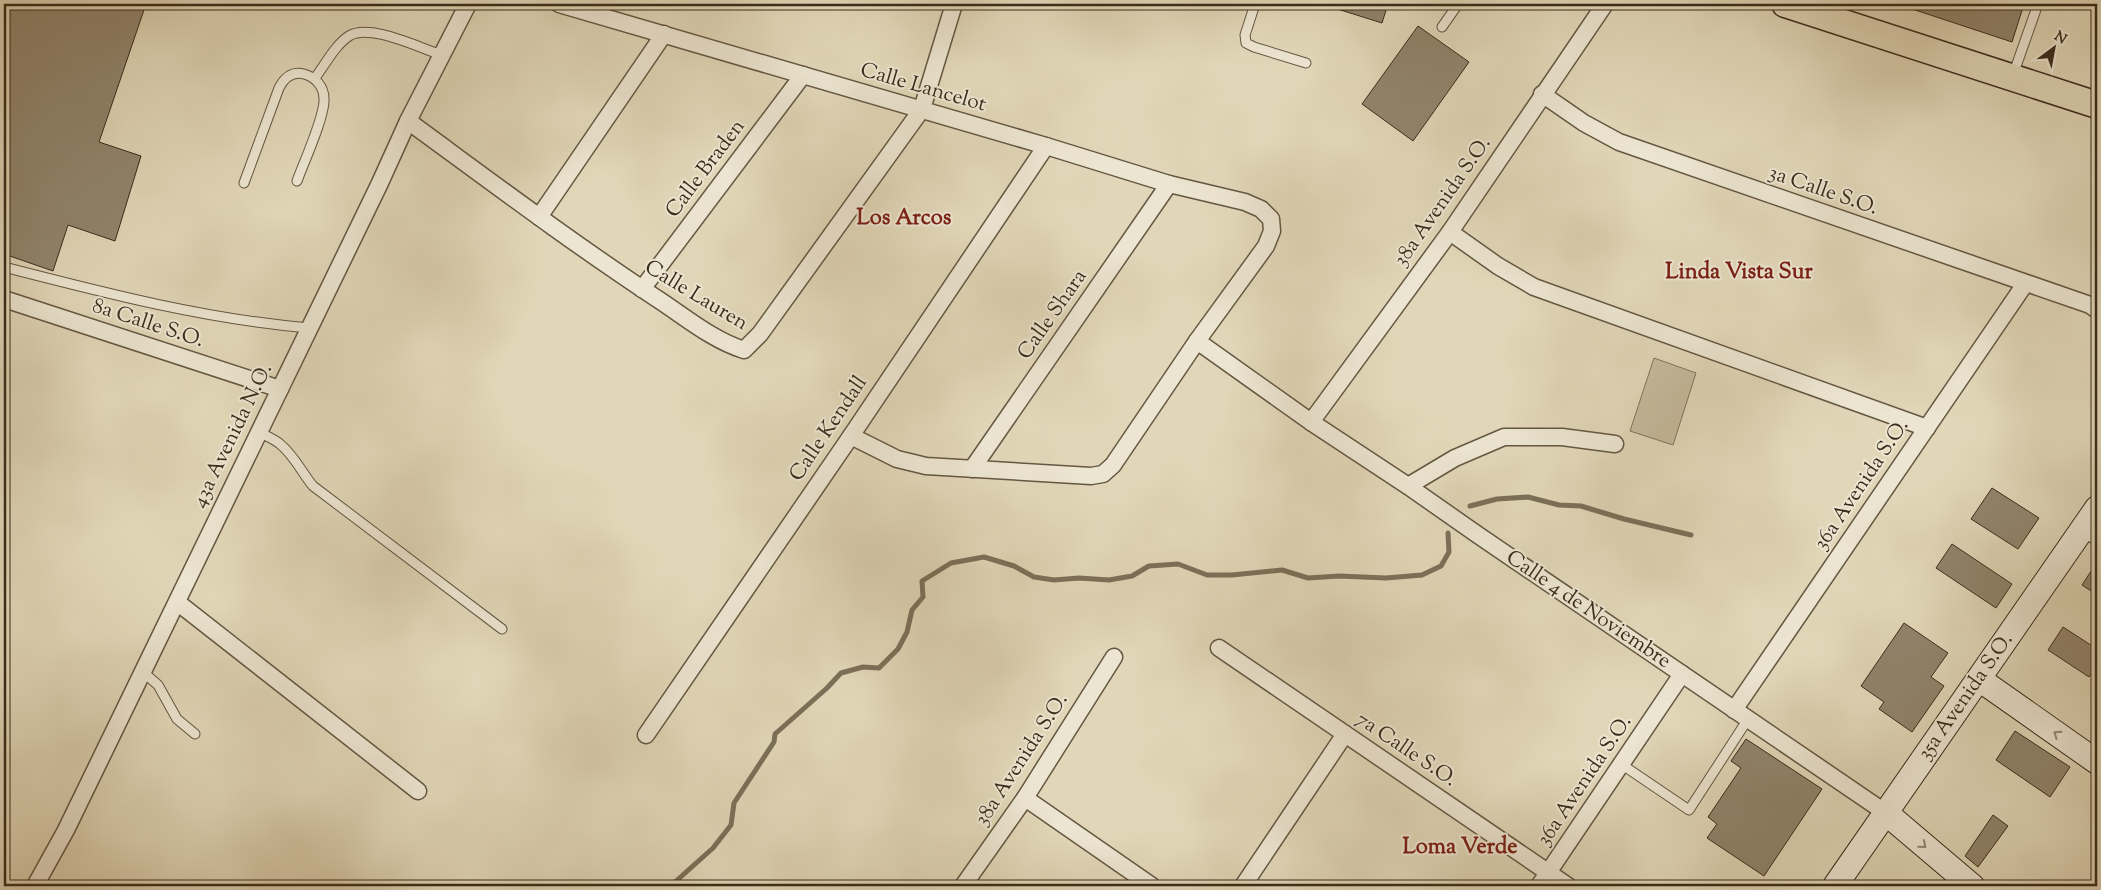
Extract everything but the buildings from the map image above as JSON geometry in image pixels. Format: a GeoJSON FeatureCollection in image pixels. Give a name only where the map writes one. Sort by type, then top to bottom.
{"type":"FeatureCollection","features":[{"type":"Feature","properties":{"kind":"main road"},"geometry":{"type":"LineString","coordinates":[[1785,4],[1816,9],[2097,105]]}},
{"type":"Feature","properties":{"kind":"main road","name":"35a Avenida S.O."},"geometry":{"type":"LineString","coordinates":[[1835,886],[1979,679],[2089,536],[2097,508]]}},
{"type":"Feature","properties":{"kind":"main road"},"geometry":{"type":"LineString","coordinates":[[1979,679],[2097,762]]}},
{"type":"Feature","properties":{"kind":"main road","name":"Calle 4 de Noviembre"},"geometry":{"type":"LineString","coordinates":[[1886,813],[1972,886]]}},
{"type":"Feature","properties":{"kind":"street","name":"43a Avenida N.O."},"geometry":{"type":"LineString","coordinates":[[35,886],[66,830],[379,185],[408,121],[468,4]]}},
{"type":"Feature","properties":{"kind":"street","name":"Calle Lancelot"},"geometry":{"type":"LineString","coordinates":[[559,4],[1046,146],[1169,184],[1245,202],[1261,209],[1271,218],[1272,231],[1266,246],[1197,341]]}},
{"type":"Feature","properties":{"kind":"street"},"geometry":{"type":"LineString","coordinates":[[922,110],[954,4]]}},
{"type":"Feature","properties":{"kind":"street","name":"38a Avenida S.O."},"geometry":{"type":"LineString","coordinates":[[1311,422],[1450,232],[1542,94],[1605,4]]}},
{"type":"Feature","properties":{"kind":"street"},"geometry":{"type":"LineString","coordinates":[[539,217],[664,34]]}},
{"type":"Feature","properties":{"kind":"street","name":"Calle Braden"},"geometry":{"type":"LineString","coordinates":[[642,289],[803,75]]}},
{"type":"Feature","properties":{"kind":"street","name":"3a Calle S.O."},"geometry":{"type":"LineString","coordinates":[[1542,94],[1584,123],[1619,142],[2090,305],[2097,310]]}},
{"type":"Feature","properties":{"kind":"street","name":"Calle Lauren"},"geometry":{"type":"LineString","coordinates":[[408,121],[539,217],[642,289],[727,345],[744,350],[760,334],[922,110]]}},
{"type":"Feature","properties":{"kind":"street","name":"Calle Kendall"},"geometry":{"type":"LineString","coordinates":[[646,735],[851,436],[1046,146]]}},
{"type":"Feature","properties":{"kind":"street","name":"Calle Shara"},"geometry":{"type":"LineString","coordinates":[[972,469],[1169,184]]}},
{"type":"Feature","properties":{"kind":"street"},"geometry":{"type":"LineString","coordinates":[[1450,232],[1498,266],[1534,287],[1927,428]]}},
{"type":"Feature","properties":{"kind":"street","name":"36a Avenida S.O."},"geometry":{"type":"LineString","coordinates":[[1734,710],[2026,284]]}},
{"type":"Feature","properties":{"kind":"street","name":"8a Calle S.O."},"geometry":{"type":"LineString","coordinates":[[4,299],[280,389]]}},
{"type":"Feature","properties":{"kind":"street"},"geometry":{"type":"LineString","coordinates":[[851,436],[897,459],[926,466],[1091,476],[1103,474],[1113,466],[1197,341]]}},
{"type":"Feature","properties":{"kind":"street","name":"Calle 4 de Noviembre"},"geometry":{"type":"LineString","coordinates":[[1197,341],[1311,422],[1408,486],[1886,813]]}},
{"type":"Feature","properties":{"kind":"street"},"geometry":{"type":"LineString","coordinates":[[1408,486],[1455,458],[1504,436],[1562,437],[1615,444]]}},
{"type":"Feature","properties":{"kind":"street"},"geometry":{"type":"LineString","coordinates":[[176,602],[418,791]]}},
{"type":"Feature","properties":{"kind":"street","name":"7a Calle S.O."},"geometry":{"type":"LineString","coordinates":[[1219,648],[1568,886]]}},
{"type":"Feature","properties":{"kind":"street","name":"38a Avenida S.O."},"geometry":{"type":"LineString","coordinates":[[963,886],[1025,798],[1114,657]]}},
{"type":"Feature","properties":{"kind":"street","name":"36a Avenida S.O."},"geometry":{"type":"LineString","coordinates":[[1539,886],[1682,674]]}},
{"type":"Feature","properties":{"kind":"street"},"geometry":{"type":"LineString","coordinates":[[1243,886],[1345,734]]}},
{"type":"Feature","properties":{"kind":"street"},"geometry":{"type":"LineString","coordinates":[[1025,798],[1152,886]]}},
{"type":"Feature","properties":{"kind":"lane"},"geometry":{"type":"LineString","coordinates":[[1255,4],[1245,35],[1246,43],[1306,63]]}},
{"type":"Feature","properties":{"kind":"lane"},"geometry":{"type":"LineString","coordinates":[[1442,27],[1458,4]]}},
{"type":"Feature","properties":{"kind":"lane"},"geometry":{"type":"LineString","coordinates":[[2012,77],[2038,4]]}},
{"type":"Feature","properties":{"kind":"lane"},"geometry":{"type":"LineString","coordinates":[[315,78],[348,36],[360,31],[374,32],[442,55]]}},
{"type":"Feature","properties":{"kind":"lane"},"geometry":{"type":"LineString","coordinates":[[244,183],[279,88],[284,79],[293,74],[302,74],[315,78],[321,87],[324,98],[322,112],[297,181]]}},
{"type":"Feature","properties":{"kind":"lane"},"geometry":{"type":"LineString","coordinates":[[4,267],[145,303],[258,323],[310,328]]}},
{"type":"Feature","properties":{"kind":"lane"},"geometry":{"type":"LineString","coordinates":[[259,432],[280,444],[292,456],[301,472],[313,486],[502,629]]}},
{"type":"Feature","properties":{"kind":"lane"},"geometry":{"type":"LineString","coordinates":[[143,672],[158,685],[177,719],[195,734]]}},
{"type":"Feature","properties":{"kind":"lane"},"geometry":{"type":"LineString","coordinates":[[1621,764],[1690,810],[1748,719]]}},
{"type":"Feature","properties":{"kind":"shaded area"},"geometry":{"type":"Polygon","coordinates":[[[1654,358],[1696,373],[1673,445],[1630,431],[1654,358]]]}},
{"type":"Feature","properties":{"kind":"waterway"},"geometry":{"type":"LineString","coordinates":[[1470,506],[1497,499],[1528,497],[1559,505],[1581,506],[1624,519],[1691,535]]}},
{"type":"Feature","properties":{"kind":"waterway"},"geometry":{"type":"LineString","coordinates":[[673,886],[675,882],[713,848],[731,825],[734,803],[774,742],[775,734],[827,688],[841,673],[863,667],[879,668],[898,649],[907,632],[912,610],[923,597],[922,581],[951,563],[984,557],[1014,566],[1034,577],[1054,580],[1079,578],[1109,580],[1132,576],[1149,566],[1178,564],[1207,575],[1232,575],[1282,570],[1308,578],[1339,576],[1386,578],[1422,575],[1441,566],[1449,552],[1448,533]]}},
{"type":"Feature","properties":{"kind":"district","name":"Los Arcos"},"geometry":{"type":"Point","coordinates":[904,219]}},
{"type":"Feature","properties":{"kind":"district","name":"Linda Vista Sur"},"geometry":{"type":"Point","coordinates":[1739,273]}},
{"type":"Feature","properties":{"kind":"district","name":"Loma Verde"},"geometry":{"type":"Point","coordinates":[1460,848]}}]}
